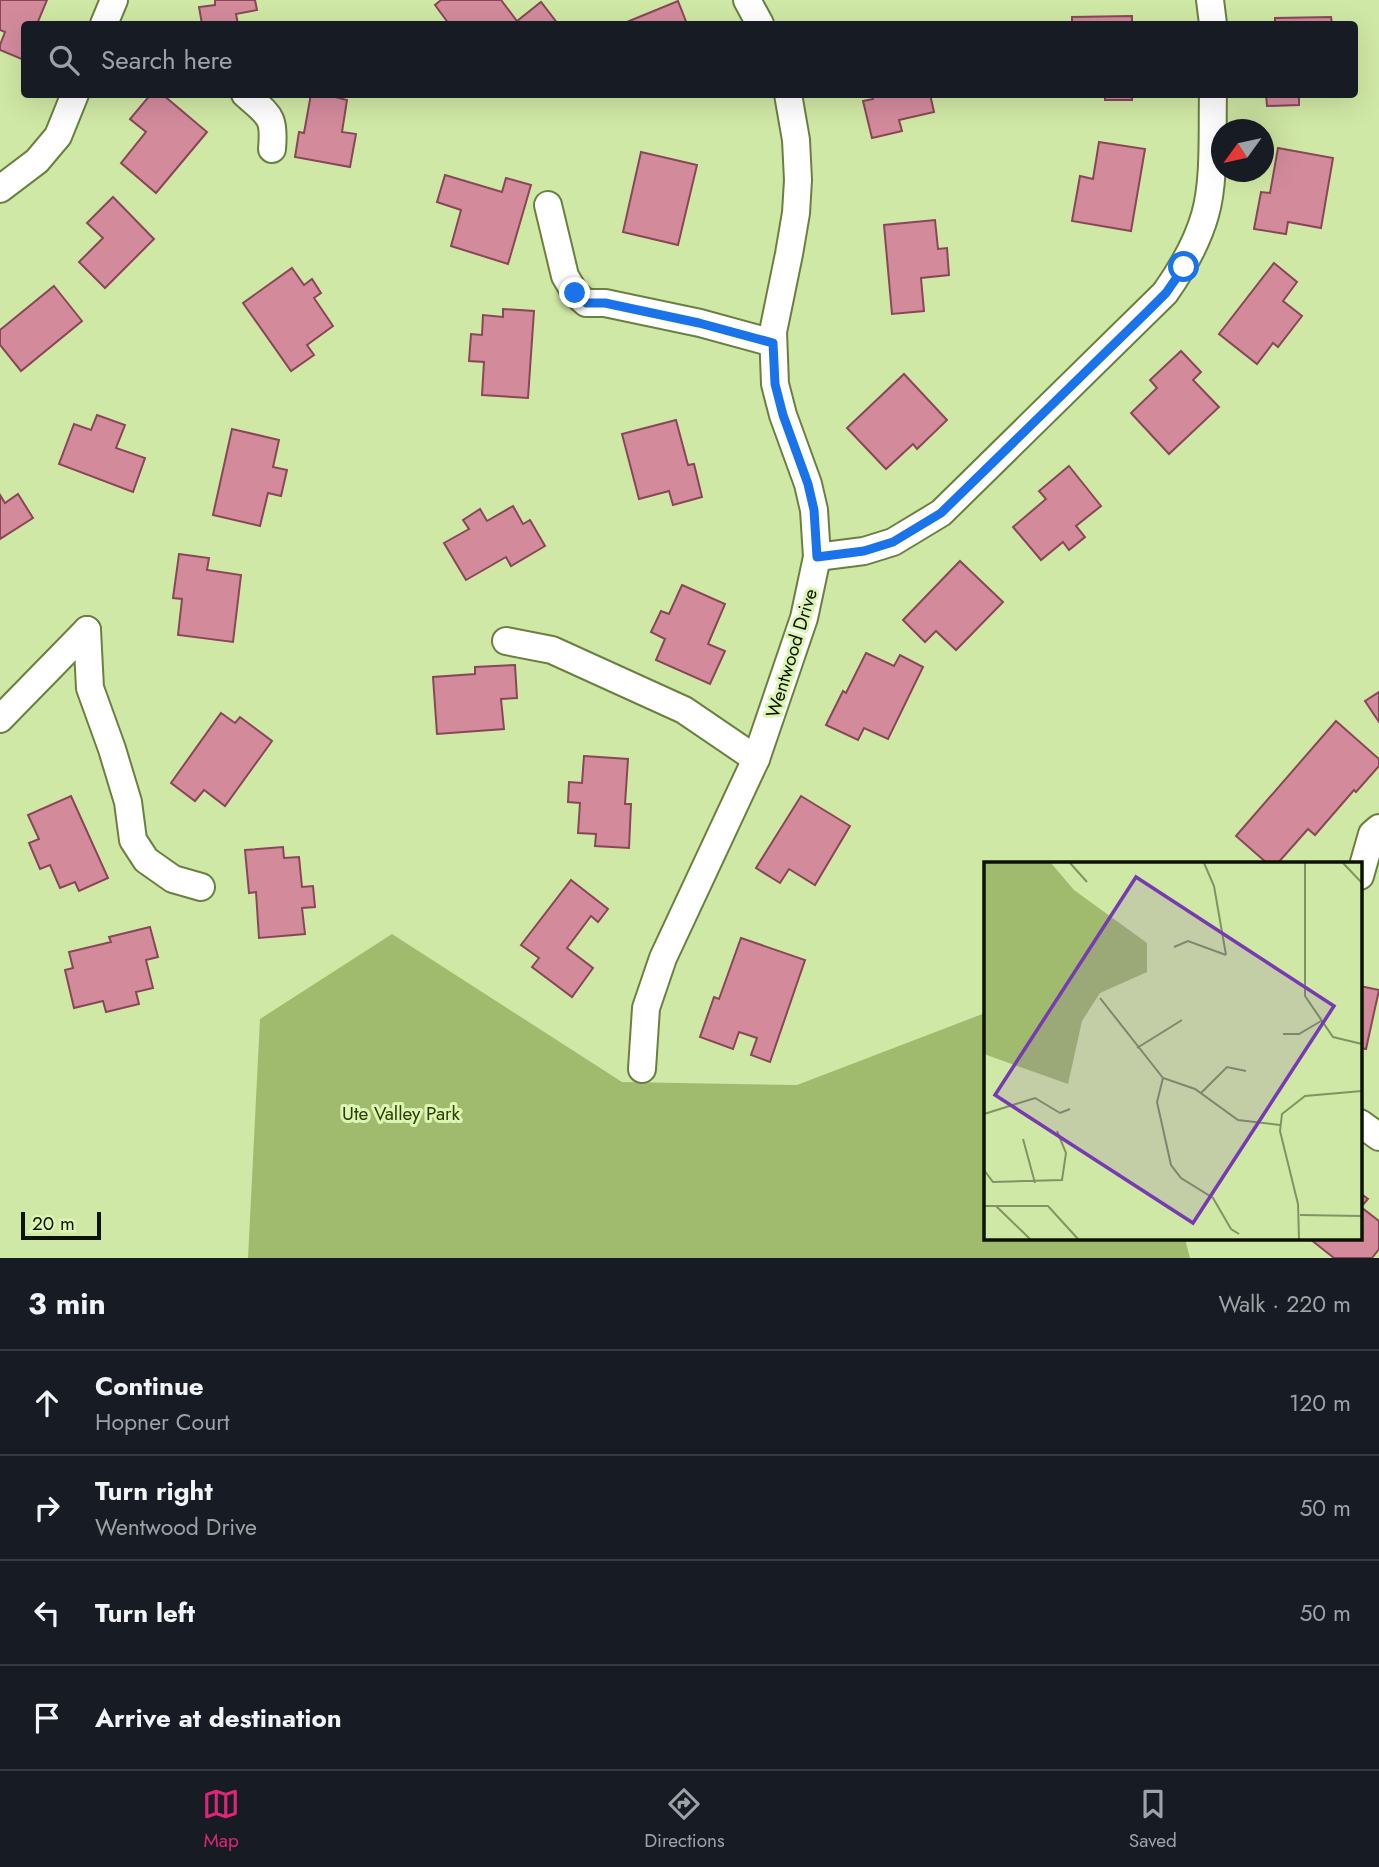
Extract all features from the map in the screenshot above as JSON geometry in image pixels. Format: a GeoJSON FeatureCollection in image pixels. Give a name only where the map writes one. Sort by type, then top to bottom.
{"type":"FeatureCollection","features":[{"type":"Feature","properties":{"kind":"street"},"geometry":{"type":"LineString","coordinates":[[747,0],[758,21]]}},
{"type":"Feature","properties":{"kind":"street"},"geometry":{"type":"LineString","coordinates":[[1210,0],[1213,21]]}},
{"type":"Feature","properties":{"kind":"street"},"geometry":{"type":"LineString","coordinates":[[0,189],[37,161],[58,136],[73,98]]}},
{"type":"Feature","properties":{"kind":"street"},"geometry":{"type":"LineString","coordinates":[[249,98],[267,114],[274,127],[272,149]]}},
{"type":"Feature","properties":{"kind":"street","name":"Wentwood Drive"},"geometry":{"type":"LineString","coordinates":[[642,1069],[646,1008],[663,958],[756,759],[804,618],[817,557],[814,510],[808,484],[783,415],[775,384],[773,332],[796,213],[798,180],[796,140],[789,98]]}},
{"type":"Feature","properties":{"kind":"street"},"geometry":{"type":"LineString","coordinates":[[817,557],[864,551],[893,542],[941,513],[1166,293],[1184,267],[1205,215],[1210,186],[1213,98]]}},
{"type":"Feature","properties":{"kind":"street"},"geometry":{"type":"LineString","coordinates":[[548,205],[565,276],[575,293],[586,303],[605,303],[699,323],[773,343]]}},
{"type":"Feature","properties":{"kind":"street"},"geometry":{"type":"LineString","coordinates":[[0,719],[87,630],[90,688],[128,802],[133,840],[146,860],[173,880],[201,887]]}},
{"type":"Feature","properties":{"kind":"street"},"geometry":{"type":"LineString","coordinates":[[506,641],[552,650],[684,710],[756,759]]}},
{"type":"Feature","properties":{"kind":"street"},"geometry":{"type":"LineString","coordinates":[[1362,870],[1373,834],[1379,828]]}},
{"type":"Feature","properties":{"kind":"street"},"geometry":{"type":"LineString","coordinates":[[1362,1124],[1379,1136]]}},
{"type":"Feature","properties":{"kind":"green space","name":"Ute Valley Park"},"geometry":{"type":"Polygon","coordinates":[[[392,934],[622,1082],[797,1085],[984,1013],[984,1240],[1185,1240],[1190,1258],[248,1258],[260,1019],[392,934]]]}},
{"type":"Feature","properties":{"kind":"building"},"geometry":{"type":"Polygon","coordinates":[[[0,0],[47,0],[38,21],[21,21],[21,59],[0,50],[5,32],[0,30],[0,0]]]}},
{"type":"Feature","properties":{"kind":"building"},"geometry":{"type":"Polygon","coordinates":[[[215,0],[255,0],[257,10],[236,14],[237,21],[201,21],[199,7],[215,5],[215,0]]]}},
{"type":"Feature","properties":{"kind":"building"},"geometry":{"type":"Polygon","coordinates":[[[441,0],[501,0],[517,21],[447,21],[435,5],[441,0]]]}},
{"type":"Feature","properties":{"kind":"building"},"geometry":{"type":"Polygon","coordinates":[[[678,1],[686,21],[629,21],[678,1]]]}},
{"type":"Feature","properties":{"kind":"building"},"geometry":{"type":"Polygon","coordinates":[[[541,2],[556,21],[517,21],[541,2]]]}},
{"type":"Feature","properties":{"kind":"building"},"geometry":{"type":"Polygon","coordinates":[[[1132,16],[1132,21],[1072,21],[1072,17],[1132,16]]]}},
{"type":"Feature","properties":{"kind":"building"},"geometry":{"type":"Polygon","coordinates":[[[1331,17],[1332,21],[1275,21],[1275,18],[1331,17]]]}},
{"type":"Feature","properties":{"kind":"building"},"geometry":{"type":"Polygon","coordinates":[[[148,98],[167,98],[207,132],[156,193],[121,163],[146,132],[130,119],[148,98]]]}},
{"type":"Feature","properties":{"kind":"building"},"geometry":{"type":"Polygon","coordinates":[[[310,98],[347,100],[342,132],[356,134],[350,167],[295,157],[299,132],[304,133],[310,98]]]}},
{"type":"Feature","properties":{"kind":"building"},"geometry":{"type":"Polygon","coordinates":[[[931,98],[934,112],[899,120],[902,131],[872,138],[863,101],[931,98]]]}},
{"type":"Feature","properties":{"kind":"building"},"geometry":{"type":"Polygon","coordinates":[[[1105,98],[1132,98],[1132,100],[1105,98]]]}},
{"type":"Feature","properties":{"kind":"building"},"geometry":{"type":"Polygon","coordinates":[[[1266,98],[1299,98],[1299,105],[1267,106],[1266,98]]]}},
{"type":"Feature","properties":{"kind":"building"},"geometry":{"type":"Polygon","coordinates":[[[1099,142],[1145,149],[1131,231],[1072,221],[1080,176],[1093,179],[1099,142]]]}},
{"type":"Feature","properties":{"kind":"building"},"geometry":{"type":"Polygon","coordinates":[[[1278,148],[1333,158],[1321,228],[1288,222],[1286,234],[1254,229],[1261,192],[1270,193],[1278,148]]]}},
{"type":"Feature","properties":{"kind":"building"},"geometry":{"type":"Polygon","coordinates":[[[641,152],[697,165],[678,245],[623,232],[641,152]]]}},
{"type":"Feature","properties":{"kind":"building"},"geometry":{"type":"Polygon","coordinates":[[[445,175],[502,192],[506,178],[531,185],[508,264],[451,246],[461,210],[437,202],[445,175]]]}},
{"type":"Feature","properties":{"kind":"building"},"geometry":{"type":"Polygon","coordinates":[[[113,197],[154,239],[105,288],[79,262],[103,238],[87,223],[113,197]]]}},
{"type":"Feature","properties":{"kind":"building"},"geometry":{"type":"Polygon","coordinates":[[[935,220],[938,249],[947,248],[949,275],[921,278],[924,311],[892,314],[884,225],[935,220]]]}},
{"type":"Feature","properties":{"kind":"building"},"geometry":{"type":"Polygon","coordinates":[[[1274,263],[1297,282],[1283,301],[1302,316],[1278,347],[1273,343],[1257,364],[1219,334],[1274,263]]]}},
{"type":"Feature","properties":{"kind":"building"},"geometry":{"type":"Polygon","coordinates":[[[292,268],[304,285],[312,279],[321,293],[314,298],[333,326],[307,345],[314,355],[291,371],[243,303],[292,268]]]}},
{"type":"Feature","properties":{"kind":"building"},"geometry":{"type":"Polygon","coordinates":[[[54,286],[82,321],[21,371],[0,345],[0,330],[54,286]]]}},
{"type":"Feature","properties":{"kind":"building"},"geometry":{"type":"Polygon","coordinates":[[[503,309],[534,311],[528,398],[482,395],[484,362],[469,361],[471,334],[482,335],[483,315],[503,317],[503,309]]]}},
{"type":"Feature","properties":{"kind":"building"},"geometry":{"type":"Polygon","coordinates":[[[1181,351],[1201,372],[1193,380],[1219,407],[1169,454],[1131,413],[1157,388],[1150,380],[1181,351]]]}},
{"type":"Feature","properties":{"kind":"building"},"geometry":{"type":"Polygon","coordinates":[[[904,374],[947,420],[917,449],[913,444],[886,469],[847,428],[904,374]]]}},
{"type":"Feature","properties":{"kind":"building"},"geometry":{"type":"Polygon","coordinates":[[[97,415],[125,425],[116,448],[145,458],[133,492],[59,464],[74,424],[91,430],[97,415]]]}},
{"type":"Feature","properties":{"kind":"building"},"geometry":{"type":"Polygon","coordinates":[[[676,420],[688,465],[694,464],[702,497],[673,505],[669,491],[639,499],[622,434],[676,420]]]}},
{"type":"Feature","properties":{"kind":"building"},"geometry":{"type":"Polygon","coordinates":[[[232,429],[279,440],[273,467],[287,470],[281,496],[268,493],[260,526],[213,515],[232,429]]]}},
{"type":"Feature","properties":{"kind":"building"},"geometry":{"type":"Polygon","coordinates":[[[1069,466],[1101,506],[1076,526],[1085,537],[1069,550],[1063,542],[1041,560],[1013,527],[1046,499],[1039,491],[1069,466]]]}},
{"type":"Feature","properties":{"kind":"building"},"geometry":{"type":"Polygon","coordinates":[[[18,494],[33,518],[0,539],[0,495],[5,503],[18,494]]]}},
{"type":"Feature","properties":{"kind":"building"},"geometry":{"type":"Polygon","coordinates":[[[513,506],[523,524],[530,520],[545,546],[511,566],[506,557],[466,580],[444,543],[469,529],[463,520],[480,509],[487,521],[513,506]]]}},
{"type":"Feature","properties":{"kind":"building"},"geometry":{"type":"Polygon","coordinates":[[[179,554],[209,558],[207,570],[241,575],[233,642],[178,635],[182,599],[173,598],[179,554]]]}},
{"type":"Feature","properties":{"kind":"building"},"geometry":{"type":"Polygon","coordinates":[[[960,561],[1003,602],[956,650],[936,631],[925,642],[903,620],[960,561]]]}},
{"type":"Feature","properties":{"kind":"building"},"geometry":{"type":"Polygon","coordinates":[[[682,585],[725,604],[708,644],[725,651],[710,684],[656,660],[665,639],[651,632],[661,611],[669,614],[682,585]]]}},
{"type":"Feature","properties":{"kind":"building"},"geometry":{"type":"Polygon","coordinates":[[[866,653],[894,666],[900,655],[923,667],[888,739],[864,728],[858,740],[826,725],[866,653]]]}},
{"type":"Feature","properties":{"kind":"building"},"geometry":{"type":"Polygon","coordinates":[[[515,665],[517,698],[501,699],[504,729],[437,734],[433,677],[475,674],[475,667],[515,665]]]}},
{"type":"Feature","properties":{"kind":"building"},"geometry":{"type":"Polygon","coordinates":[[[1379,692],[1379,722],[1365,701],[1379,692]]]}},
{"type":"Feature","properties":{"kind":"building"},"geometry":{"type":"Polygon","coordinates":[[[221,713],[235,723],[240,717],[272,741],[225,806],[204,790],[195,801],[171,783],[221,713]]]}},
{"type":"Feature","properties":{"kind":"building"},"geometry":{"type":"Polygon","coordinates":[[[1336,721],[1379,759],[1379,766],[1315,835],[1308,829],[1279,862],[1266,862],[1236,836],[1336,721]]]}},
{"type":"Feature","properties":{"kind":"building"},"geometry":{"type":"Polygon","coordinates":[[[584,756],[628,759],[625,804],[631,804],[629,848],[595,846],[596,834],[578,833],[580,803],[568,802],[569,782],[582,783],[584,756]]]}},
{"type":"Feature","properties":{"kind":"building"},"geometry":{"type":"Polygon","coordinates":[[[71,796],[108,878],[79,891],[75,882],[60,888],[50,865],[40,869],[29,843],[39,839],[28,815],[71,796]]]}},
{"type":"Feature","properties":{"kind":"building"},"geometry":{"type":"Polygon","coordinates":[[[801,796],[850,826],[815,885],[789,869],[780,883],[756,868],[801,796]]]}},
{"type":"Feature","properties":{"kind":"building"},"geometry":{"type":"Polygon","coordinates":[[[283,847],[284,858],[299,857],[302,887],[313,886],[315,907],[302,908],[305,934],[259,938],[256,892],[249,893],[245,850],[283,847]]]}},
{"type":"Feature","properties":{"kind":"building"},"geometry":{"type":"Polygon","coordinates":[[[571,880],[608,909],[598,922],[591,916],[567,948],[593,968],[572,997],[532,967],[539,958],[521,945],[571,880]]]}},
{"type":"Feature","properties":{"kind":"building"},"geometry":{"type":"Polygon","coordinates":[[[150,927],[158,957],[146,960],[153,988],[136,992],[139,1004],[106,1012],[103,1001],[74,1008],[65,970],[73,968],[69,952],[111,942],[109,937],[150,927]]]}},
{"type":"Feature","properties":{"kind":"building"},"geometry":{"type":"Polygon","coordinates":[[[741,938],[805,960],[770,1062],[751,1055],[757,1038],[739,1032],[733,1049],[700,1037],[714,997],[719,999],[741,938]]]}},
{"type":"Feature","properties":{"kind":"building"},"geometry":{"type":"Polygon","coordinates":[[[1362,986],[1379,990],[1366,1049],[1362,1048],[1362,986]]]}},
{"type":"Feature","properties":{"kind":"building"},"geometry":{"type":"Polygon","coordinates":[[[1362,1194],[1368,1199],[1362,1206],[1362,1194]]]}},
{"type":"Feature","properties":{"kind":"building"},"geometry":{"type":"Polygon","coordinates":[[[1362,1208],[1379,1221],[1379,1249],[1372,1258],[1334,1258],[1311,1240],[1362,1240],[1362,1208]]]}},
{"type":"Feature","properties":{"kind":"route"},"geometry":{"type":"LineString","coordinates":[[575,293],[586,303],[605,303],[699,323],[773,343],[775,384],[814,510],[817,557],[864,551],[893,542],[941,513],[1166,293],[1184,267]]}}]}
